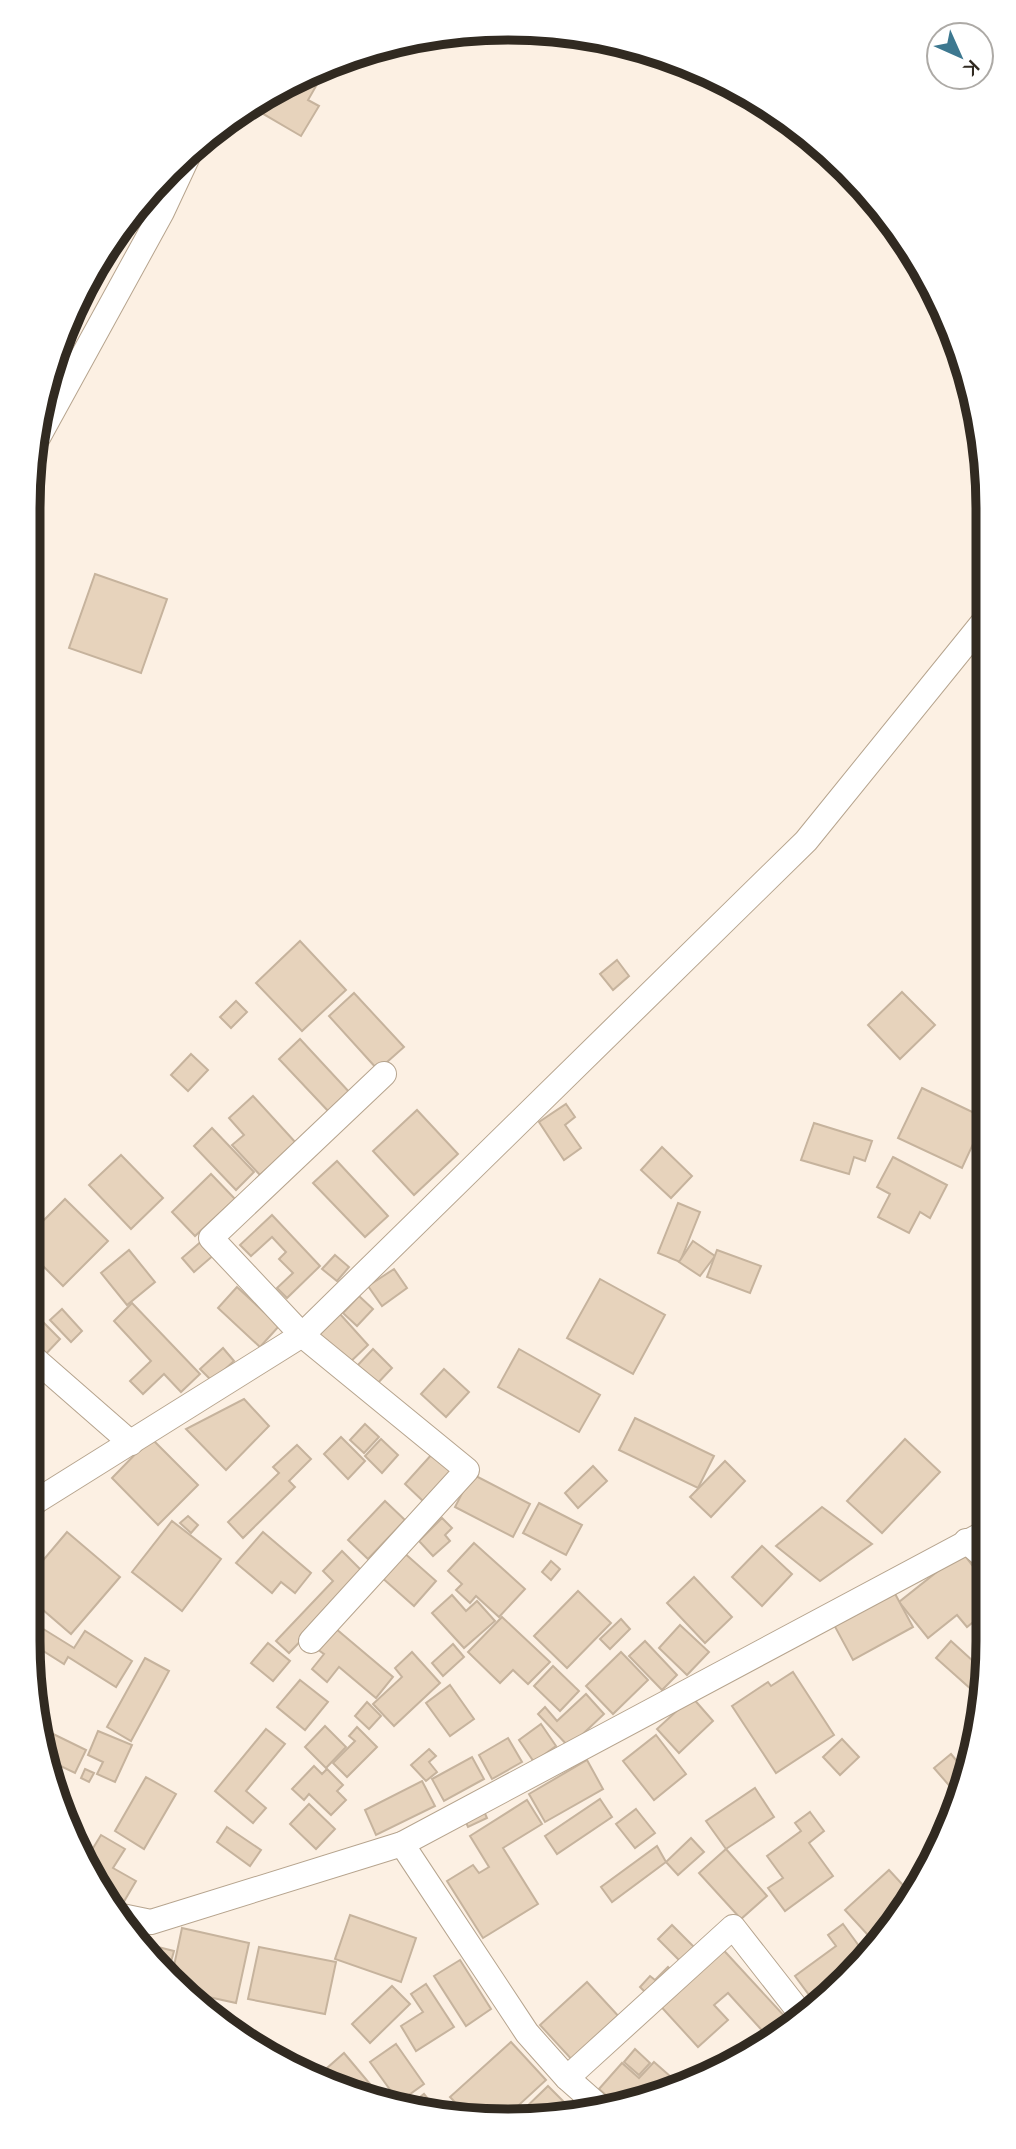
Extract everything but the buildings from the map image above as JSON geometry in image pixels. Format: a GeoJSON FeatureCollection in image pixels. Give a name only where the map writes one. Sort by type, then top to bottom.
{"type":"FeatureCollection","features":[{"type":"Feature","properties":{"kind":"street"},"geometry":{"type":"LineString","coordinates":[[50,412],[150,209]]}},
{"type":"Feature","properties":{"kind":"street"},"geometry":{"type":"LineString","coordinates":[[40,1499],[302,1335],[806,841],[976,631]]}},
{"type":"Feature","properties":{"kind":"street"},"geometry":{"type":"LineString","coordinates":[[311,1641],[467,1470],[302,1335],[211,1238],[384,1074]]}},
{"type":"Feature","properties":{"kind":"street"},"geometry":{"type":"LineString","coordinates":[[40,1363],[131,1443]]}},
{"type":"Feature","properties":{"kind":"street"},"geometry":{"type":"LineString","coordinates":[[131,1918],[150,1922],[402,1844],[976,1537]]}},
{"type":"Feature","properties":{"kind":"street"},"geometry":{"type":"LineString","coordinates":[[402,1844],[527,2033],[567,2078],[593,2101]]}},
{"type":"Feature","properties":{"kind":"street"},"geometry":{"type":"LineString","coordinates":[[567,2078],[733,1927],[797,2009]]}}]}
